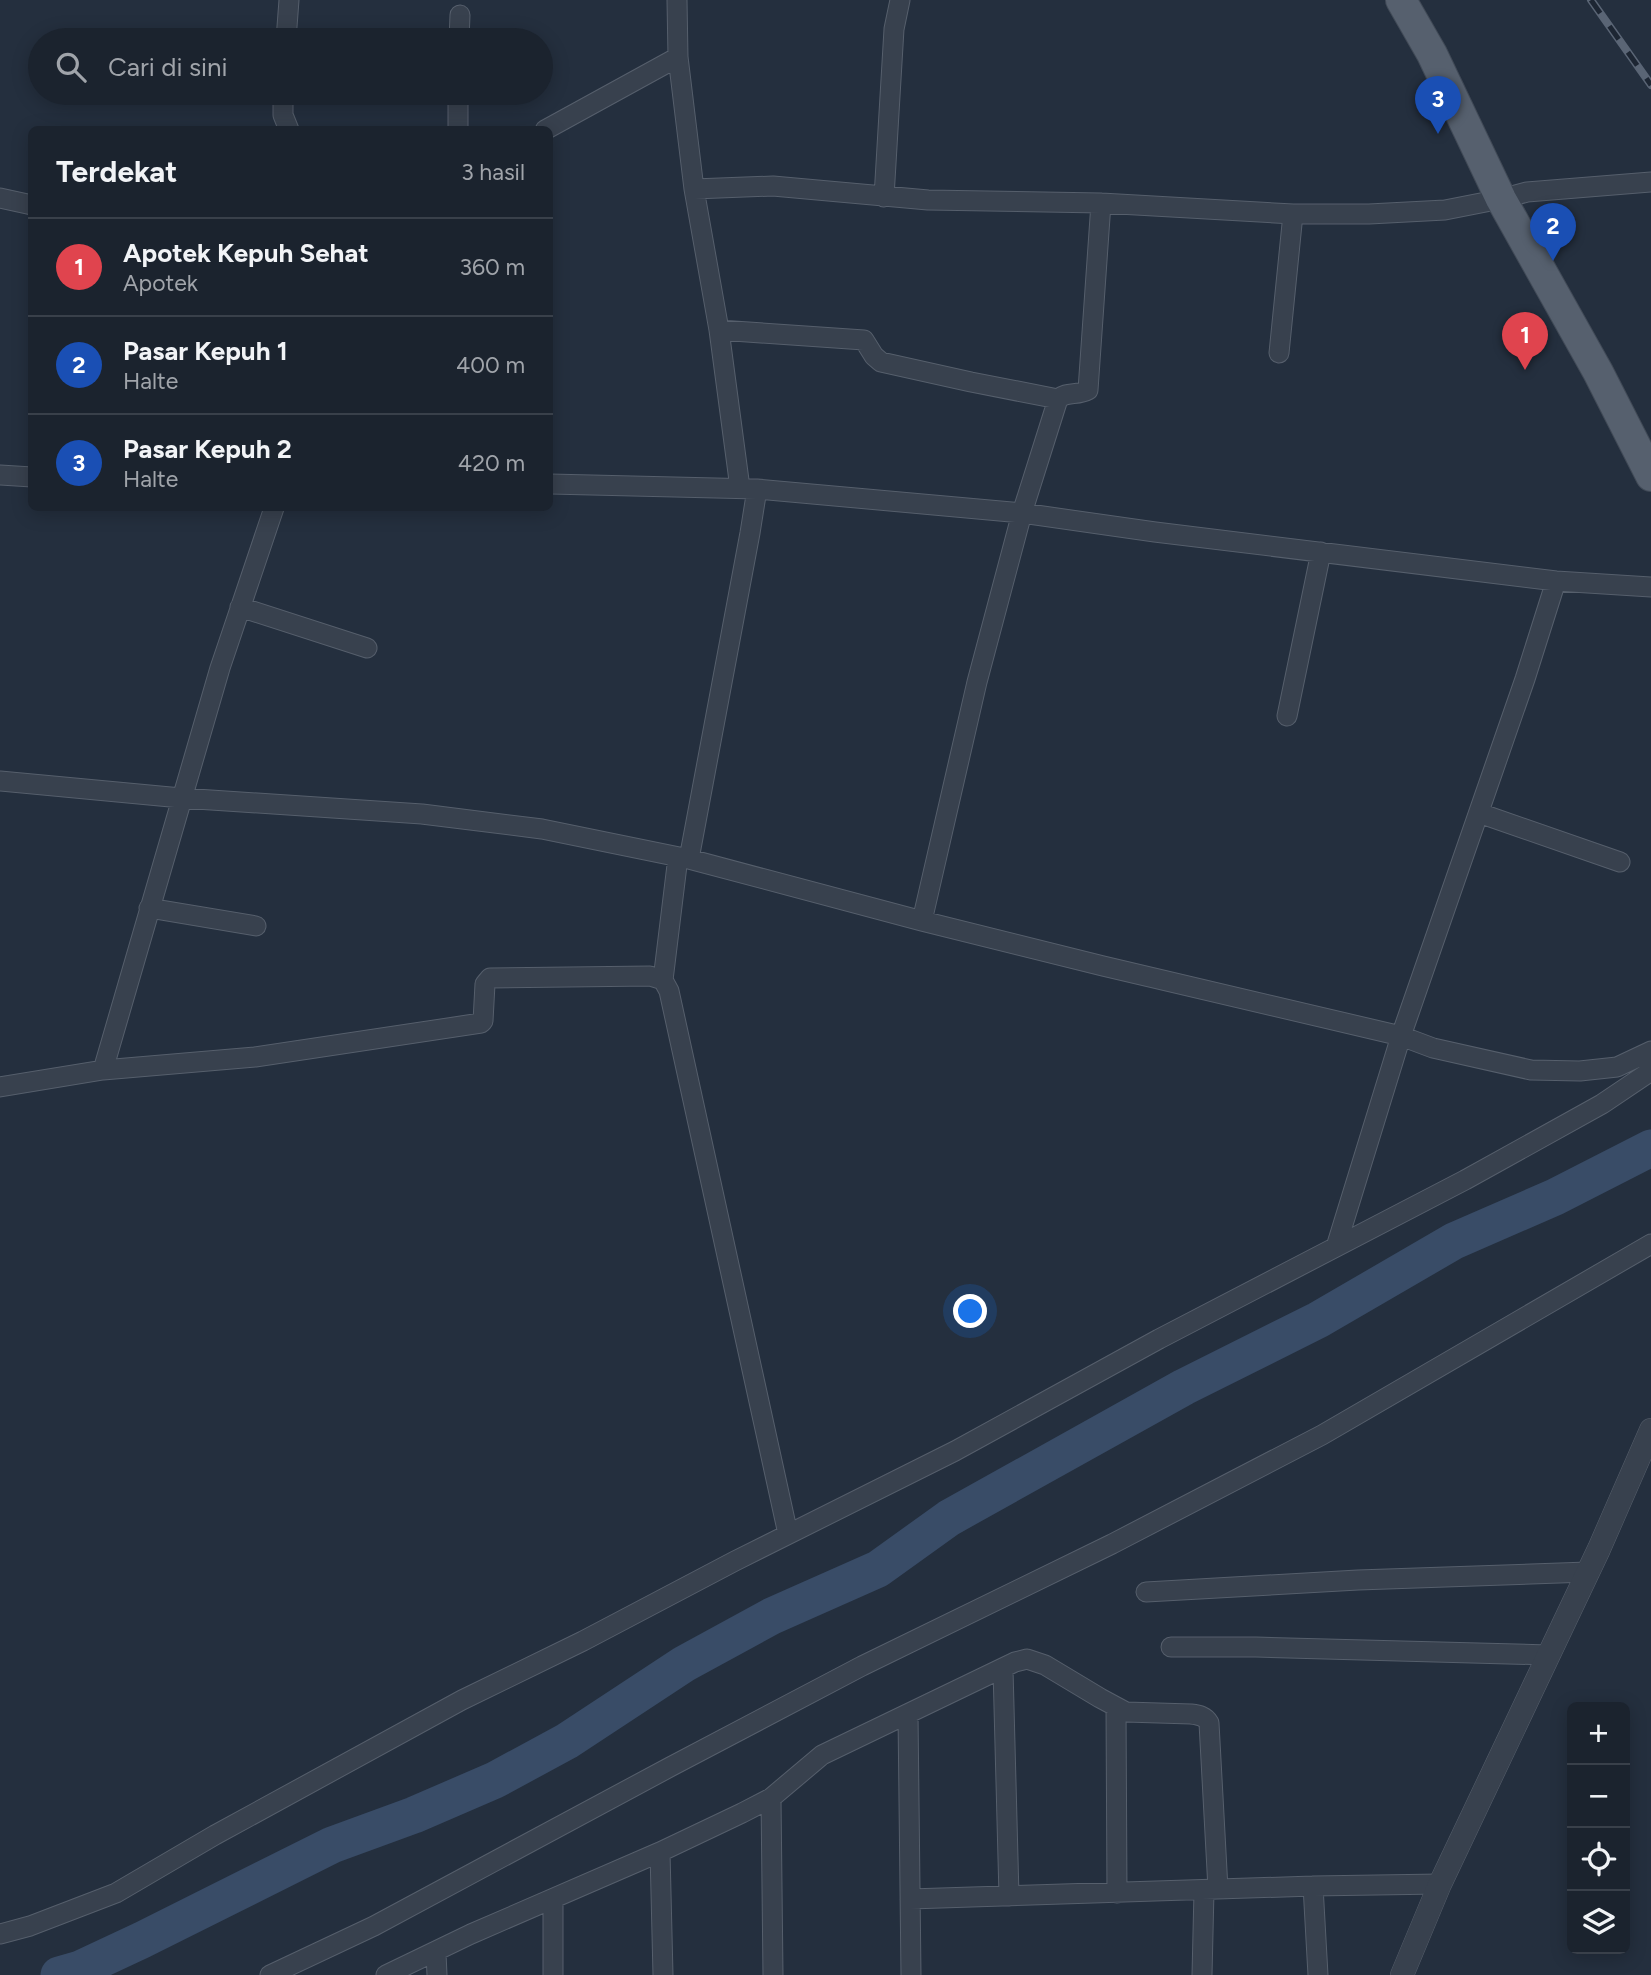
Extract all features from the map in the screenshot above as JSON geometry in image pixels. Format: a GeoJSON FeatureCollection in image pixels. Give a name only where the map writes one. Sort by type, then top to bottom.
{"type":"FeatureCollection","features":[{"type":"Feature","properties":{"kind":"main road"},"geometry":{"type":"LineString","coordinates":[[1401,0],[1432,54],[1501,199],[1598,372],[1651,475]]}},
{"type":"Feature","properties":{"kind":"street"},"geometry":{"type":"LineString","coordinates":[[287,28],[289,0]]}},
{"type":"Feature","properties":{"kind":"street"},"geometry":{"type":"LineString","coordinates":[[677,0],[678,57],[694,189],[748,489],[750,533],[683,858],[663,980],[668,991],[788,1534]]}},
{"type":"Feature","properties":{"kind":"street"},"geometry":{"type":"LineString","coordinates":[[884,197],[894,29],[900,0]]}},
{"type":"Feature","properties":{"kind":"street"},"geometry":{"type":"LineString","coordinates":[[459,28],[460,15]]}},
{"type":"Feature","properties":{"kind":"street"},"geometry":{"type":"LineString","coordinates":[[551,126],[678,57]]}},
{"type":"Feature","properties":{"kind":"street"},"geometry":{"type":"LineString","coordinates":[[283,105],[283,116],[287,126]]}},
{"type":"Feature","properties":{"kind":"street"},"geometry":{"type":"LineString","coordinates":[[457,126],[458,105]]}},
{"type":"Feature","properties":{"kind":"street"},"geometry":{"type":"LineString","coordinates":[[694,189],[773,186],[928,200],[1101,203],[1293,214],[1445,210],[1527,192],[1651,182]]}},
{"type":"Feature","properties":{"kind":"street"},"geometry":{"type":"LineString","coordinates":[[0,198],[28,204]]}},
{"type":"Feature","properties":{"kind":"street"},"geometry":{"type":"LineString","coordinates":[[922,921],[977,682],[1022,513],[1058,399],[1067,393],[1088,390],[1101,203]]}},
{"type":"Feature","properties":{"kind":"street"},"geometry":{"type":"LineString","coordinates":[[1279,353],[1293,214]]}},
{"type":"Feature","properties":{"kind":"street"},"geometry":{"type":"LineString","coordinates":[[719,330],[864,340],[881,362],[1058,399]]}},
{"type":"Feature","properties":{"kind":"street"},"geometry":{"type":"LineString","coordinates":[[0,475],[28,477]]}},
{"type":"Feature","properties":{"kind":"street"},"geometry":{"type":"LineString","coordinates":[[553,484],[748,489],[1022,513],[1556,581],[1651,587]]}},
{"type":"Feature","properties":{"kind":"street"},"geometry":{"type":"LineString","coordinates":[[103,1070],[181,798],[240,607],[273,511]]}},
{"type":"Feature","properties":{"kind":"street"},"geometry":{"type":"LineString","coordinates":[[1287,716],[1321,552]]}},
{"type":"Feature","properties":{"kind":"street"},"geometry":{"type":"LineString","coordinates":[[1336,1247],[1401,1036],[1525,679],[1556,581]]}},
{"type":"Feature","properties":{"kind":"street"},"geometry":{"type":"LineString","coordinates":[[240,607],[368,648]]}},
{"type":"Feature","properties":{"kind":"street"},"geometry":{"type":"LineString","coordinates":[[0,781],[181,798],[422,814],[542,829],[683,858],[922,921],[1401,1036],[1433,1048],[1531,1070],[1600,1069],[1617,1066],[1651,1051]]}},
{"type":"Feature","properties":{"kind":"street"},"geometry":{"type":"LineString","coordinates":[[1479,813],[1620,862]]}},
{"type":"Feature","properties":{"kind":"street"},"geometry":{"type":"LineString","coordinates":[[149,908],[256,926]]}},
{"type":"Feature","properties":{"kind":"street"},"geometry":{"type":"LineString","coordinates":[[0,1087],[103,1070],[255,1057],[481,1023],[485,984],[490,978],[650,976],[663,980]]}},
{"type":"Feature","properties":{"kind":"street"},"geometry":{"type":"LineString","coordinates":[[0,1934],[30,1926],[116,1893],[215,1835],[462,1700],[956,1451],[1159,1339],[1465,1180],[1602,1104],[1651,1071]]}},
{"type":"Feature","properties":{"kind":"street"},"geometry":{"type":"LineString","coordinates":[[270,1975],[374,1926],[862,1666],[1112,1544],[1322,1436],[1651,1244]]}},
{"type":"Feature","properties":{"kind":"street"},"geometry":{"type":"LineString","coordinates":[[1402,1975],[1440,1884],[1588,1572],[1651,1430]]}},
{"type":"Feature","properties":{"kind":"street"},"geometry":{"type":"LineString","coordinates":[[1146,1592],[1358,1580],[1588,1572]]}},
{"type":"Feature","properties":{"kind":"street"},"geometry":{"type":"LineString","coordinates":[[1171,1647],[1549,1655]]}},
{"type":"Feature","properties":{"kind":"street"},"geometry":{"type":"LineString","coordinates":[[386,1975],[471,1934],[660,1852],[771,1798],[822,1755],[1015,1662],[1027,1659],[1045,1665],[1126,1712],[1200,1715],[1209,1723],[1211,1890],[1202,1975]]}},
{"type":"Feature","properties":{"kind":"street"},"geometry":{"type":"LineString","coordinates":[[1003,1669],[1009,1896]]}},
{"type":"Feature","properties":{"kind":"street"},"geometry":{"type":"LineString","coordinates":[[1116,1707],[1117,1893]]}},
{"type":"Feature","properties":{"kind":"street"},"geometry":{"type":"LineString","coordinates":[[908,1714],[911,1975]]}},
{"type":"Feature","properties":{"kind":"street"},"geometry":{"type":"LineString","coordinates":[[771,1798],[773,1975]]}},
{"type":"Feature","properties":{"kind":"street"},"geometry":{"type":"LineString","coordinates":[[660,1852],[663,1975]]}},
{"type":"Feature","properties":{"kind":"street"},"geometry":{"type":"LineString","coordinates":[[910,1899],[1440,1884]]}},
{"type":"Feature","properties":{"kind":"street"},"geometry":{"type":"LineString","coordinates":[[1313,1886],[1318,1975]]}},
{"type":"Feature","properties":{"kind":"street"},"geometry":{"type":"LineString","coordinates":[[553,1899],[553,1975]]}},
{"type":"Feature","properties":{"kind":"street"},"geometry":{"type":"LineString","coordinates":[[436,1952],[437,1975]]}},
{"type":"Feature","properties":{"kind":"waterway"},"geometry":{"type":"LineString","coordinates":[[59,1975],[80,1969],[142,1940],[332,1845],[414,1815],[495,1780],[567,1741],[684,1664],[772,1616],[878,1569],[949,1518],[1184,1387],[1318,1320],[1454,1241],[1555,1197],[1651,1148]]}},
{"type":"Feature","properties":{"kind":"railway"},"geometry":{"type":"LineString","coordinates":[[1591,0],[1651,85]]}},
{"type":"Feature","properties":{"kind":"place","name":"Pasar Kepuh 2"},"geometry":{"type":"Point","coordinates":[1438,134]}},
{"type":"Feature","properties":{"kind":"place","name":"Pasar Kepuh 1"},"geometry":{"type":"Point","coordinates":[1553,261]}},
{"type":"Feature","properties":{"kind":"place","name":"Apotek Kepuh Sehat"},"geometry":{"type":"Point","coordinates":[1525,370]}}]}
